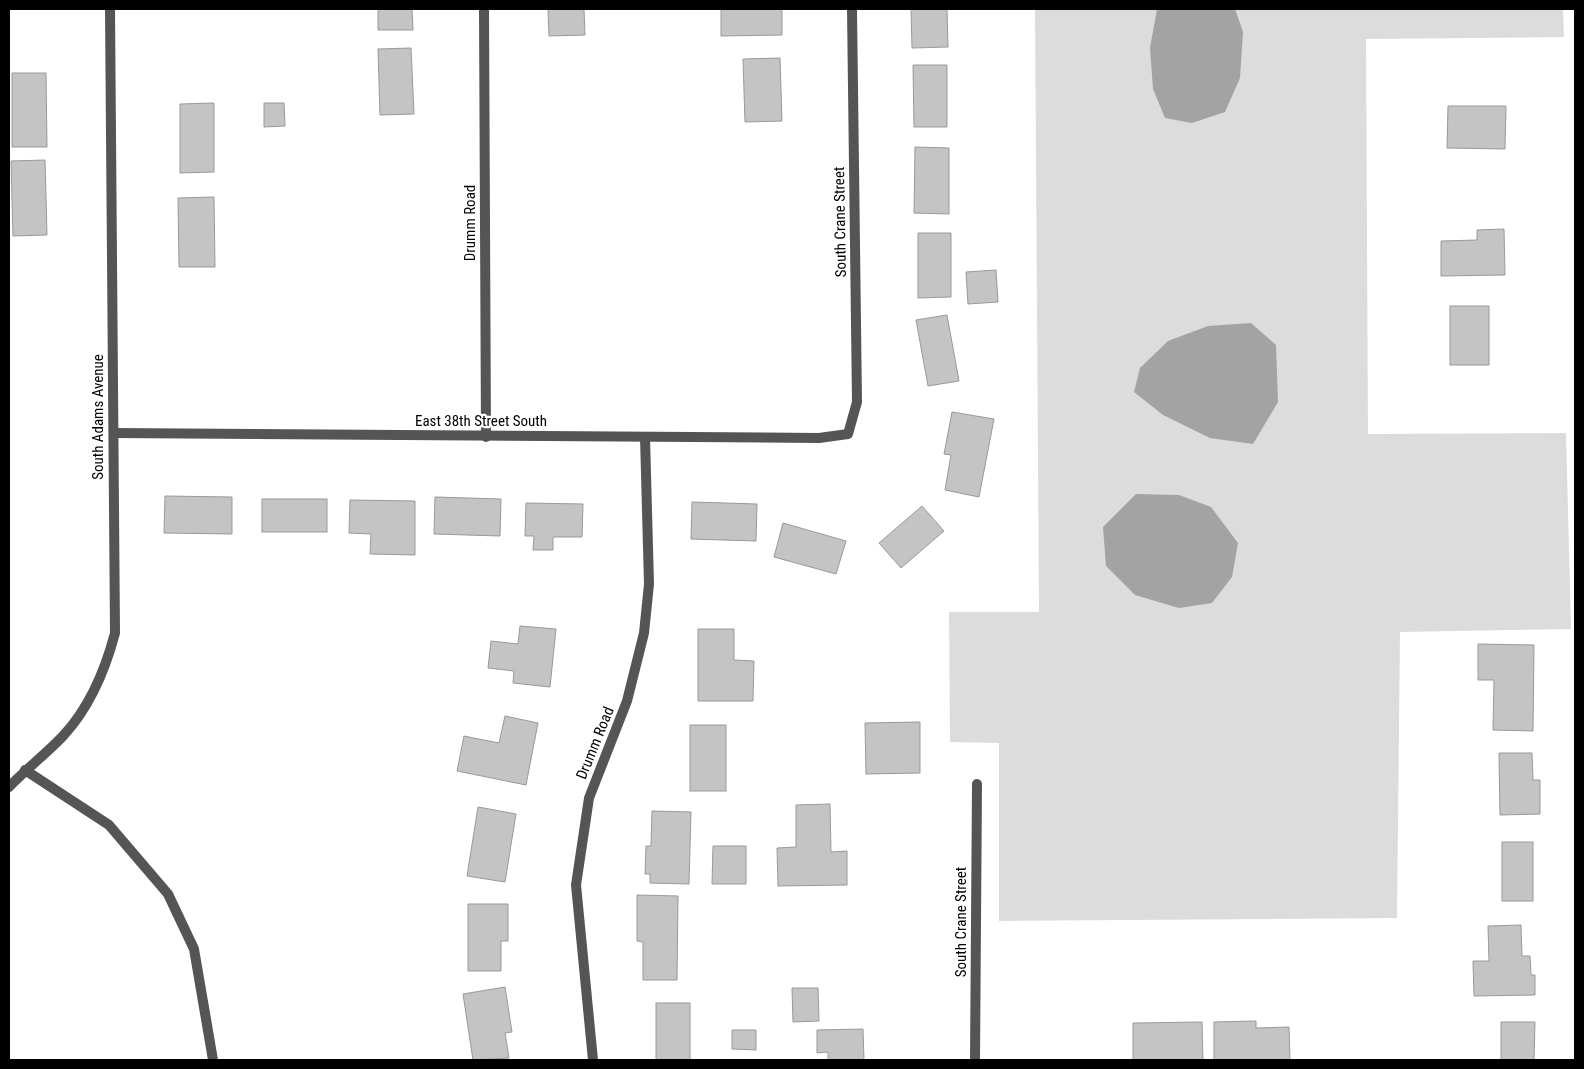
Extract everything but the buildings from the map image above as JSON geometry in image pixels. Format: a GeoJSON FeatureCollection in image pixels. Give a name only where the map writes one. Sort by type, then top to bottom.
{"type":"FeatureCollection","features":[{"type":"Feature","properties":{"kind":"street","name":"South Adams Avenue"},"geometry":{"type":"LineString","coordinates":[[9,787],[63,736],[89,700],[105,669],[115,633],[110,9]]}},
{"type":"Feature","properties":{"kind":"street","name":"Drumm Road"},"geometry":{"type":"LineString","coordinates":[[484,9],[486,437]]}},
{"type":"Feature","properties":{"kind":"street","name":"South Crane Street"},"geometry":{"type":"LineString","coordinates":[[848,434],[857,402],[852,9]]}},
{"type":"Feature","properties":{"kind":"street","name":"East 38th Street South"},"geometry":{"type":"LineString","coordinates":[[114,433],[819,438],[848,434]]}},
{"type":"Feature","properties":{"kind":"street","name":"Drumm Road"},"geometry":{"type":"LineString","coordinates":[[593,1060],[576,884],[589,798],[627,701],[644,633],[648,584],[646,437]]}},
{"type":"Feature","properties":{"kind":"street"},"geometry":{"type":"LineString","coordinates":[[25,770],[109,825],[168,894],[194,949],[213,1060]]}},
{"type":"Feature","properties":{"kind":"street","name":"South Crane Street"},"geometry":{"type":"LineString","coordinates":[[975,1060],[976,784]]}},
{"type":"Feature","properties":{"kind":"shaded area"},"geometry":{"type":"Polygon","coordinates":[[[1035,9],[1563,9],[1564,37],[1366,39],[1368,434],[1566,433],[1571,629],[1400,632],[1397,918],[999,921],[999,743],[950,742],[949,612],[1039,612],[1035,9]]]}},
{"type":"Feature","properties":{"kind":"shaded area"},"geometry":{"type":"Polygon","coordinates":[[[1157,9],[1235,9],[1243,32],[1240,78],[1225,112],[1192,123],[1165,118],[1153,89],[1150,48],[1157,9]]]}},
{"type":"Feature","properties":{"kind":"shaded area"},"geometry":{"type":"Polygon","coordinates":[[[1251,323],[1276,345],[1278,402],[1253,444],[1210,438],[1163,415],[1134,392],[1140,368],[1168,341],[1208,326],[1251,323]]]}},
{"type":"Feature","properties":{"kind":"shaded area"},"geometry":{"type":"Polygon","coordinates":[[[1136,494],[1179,495],[1211,507],[1238,543],[1232,577],[1212,603],[1179,608],[1135,595],[1106,566],[1103,527],[1136,494]]]}}]}
